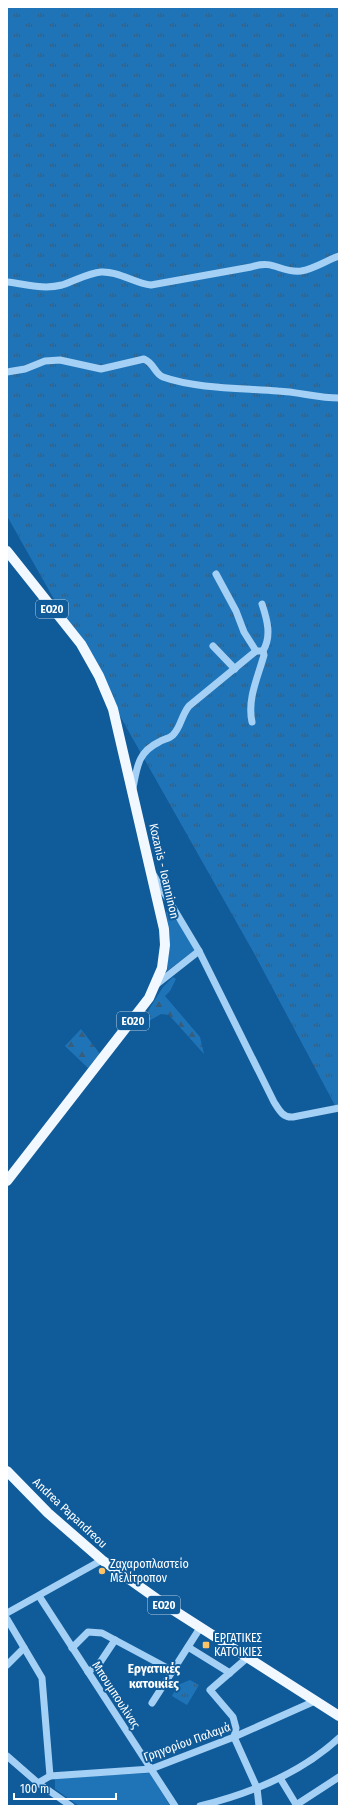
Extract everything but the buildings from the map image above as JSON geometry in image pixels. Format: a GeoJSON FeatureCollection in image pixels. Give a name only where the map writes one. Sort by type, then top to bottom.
{"type":"FeatureCollection","features":[{"type":"Feature","properties":{"kind":"main road","name":"Kozanis - Ioanninon"},"geometry":{"type":"LineString","coordinates":[[7,550],[81,644],[95,668],[113,709],[161,913],[165,939],[162,968],[157,984],[149,998],[130,1025],[7,1181]]}},
{"type":"Feature","properties":{"kind":"main road","name":"Andrea Papandreou"},"geometry":{"type":"LineString","coordinates":[[7,1471],[48,1513],[102,1560],[166,1606],[339,1716]]}},
{"type":"Feature","properties":{"kind":"street"},"geometry":{"type":"LineString","coordinates":[[7,282],[37,287],[50,287],[101,272],[114,273],[140,284],[151,285],[261,264],[273,264],[289,271],[301,271],[339,256]]}},
{"type":"Feature","properties":{"kind":"street"},"geometry":{"type":"LineString","coordinates":[[7,372],[25,369],[45,362],[60,360],[101,369],[144,359],[150,362],[162,376],[181,381],[225,388],[280,391],[322,398],[339,398]]}},
{"type":"Feature","properties":{"kind":"street"},"geometry":{"type":"LineString","coordinates":[[216,574],[236,611],[244,632],[259,651],[264,654],[251,699],[250,714],[252,722]]}},
{"type":"Feature","properties":{"kind":"street"},"geometry":{"type":"LineString","coordinates":[[132,790],[143,753],[159,742],[171,737],[179,726],[182,716],[189,706],[259,651],[268,641],[268,625],[262,604]]}},
{"type":"Feature","properties":{"kind":"street"},"geometry":{"type":"LineString","coordinates":[[212,646],[235,669]]}},
{"type":"Feature","properties":{"kind":"street"},"geometry":{"type":"LineString","coordinates":[[151,872],[171,902],[199,951],[274,1102],[282,1114],[288,1117],[293,1117],[339,1108]]}},
{"type":"Feature","properties":{"kind":"street"},"geometry":{"type":"LineString","coordinates":[[157,984],[199,951]]}},
{"type":"Feature","properties":{"kind":"street"},"geometry":{"type":"LineString","coordinates":[[7,1613],[102,1560]]}},
{"type":"Feature","properties":{"kind":"street","name":"Μπουμπουλίνας"},"geometry":{"type":"LineString","coordinates":[[38,1596],[175,1806]]}},
{"type":"Feature","properties":{"kind":"street"},"geometry":{"type":"LineString","coordinates":[[7,1619],[42,1678],[50,1776]]}},
{"type":"Feature","properties":{"kind":"street"},"geometry":{"type":"LineString","coordinates":[[152,1703],[200,1628]]}},
{"type":"Feature","properties":{"kind":"street"},"geometry":{"type":"LineString","coordinates":[[72,1648],[88,1632],[102,1633],[173,1671]]}},
{"type":"Feature","properties":{"kind":"street"},"geometry":{"type":"LineString","coordinates":[[88,1672],[98,1664],[115,1640]]}},
{"type":"Feature","properties":{"kind":"street"},"geometry":{"type":"LineString","coordinates":[[188,1647],[230,1674]]}},
{"type":"Feature","properties":{"kind":"street"},"geometry":{"type":"LineString","coordinates":[[7,1665],[24,1648]]}},
{"type":"Feature","properties":{"kind":"street"},"geometry":{"type":"LineString","coordinates":[[248,1658],[210,1690],[233,1717],[236,1728],[234,1737],[257,1788],[259,1806]]}},
{"type":"Feature","properties":{"kind":"street","name":"Γρηγορίου Παλαμά"},"geometry":{"type":"LineString","coordinates":[[38,1783],[50,1776],[151,1769],[234,1737],[315,1701]]}},
{"type":"Feature","properties":{"kind":"street"},"geometry":{"type":"LineString","coordinates":[[200,1806],[215,1804],[280,1778],[338,1742]]}},
{"type":"Feature","properties":{"kind":"street"},"geometry":{"type":"LineString","coordinates":[[7,1756],[38,1783],[71,1806]]}},
{"type":"Feature","properties":{"kind":"street"},"geometry":{"type":"LineString","coordinates":[[280,1778],[297,1805],[338,1780]]}},
{"type":"Feature","properties":{"kind":"green space"},"geometry":{"type":"Polygon","coordinates":[[[7,7],[339,7],[339,1113],[255,955],[7,516],[7,7]]]}},
{"type":"Feature","properties":{"kind":"green space"},"geometry":{"type":"Polygon","coordinates":[[[166,911],[183,927],[195,950],[167,971],[170,938],[166,911]]]}},
{"type":"Feature","properties":{"kind":"green space"},"geometry":{"type":"Polygon","coordinates":[[[173,977],[176,979],[170,991],[165,996],[200,1037],[204,1054],[169,1015],[161,1014],[147,1022],[143,1019],[163,987],[173,977]]]}},
{"type":"Feature","properties":{"kind":"green space"},"geometry":{"type":"Polygon","coordinates":[[[81,1029],[100,1054],[88,1068],[65,1046],[81,1029]]]}},
{"type":"Feature","properties":{"kind":"green space"},"geometry":{"type":"Polygon","coordinates":[[[190,1680],[199,1685],[187,1705],[172,1696],[178,1685],[190,1680]]]}},
{"type":"Feature","properties":{"kind":"green space"},"geometry":{"type":"Polygon","coordinates":[[[150,1773],[170,1806],[79,1806],[55,1789],[55,1778],[150,1773]]]}},
{"type":"Feature","properties":{"kind":"place","name":"Ζαχαροπλαστείο Μελίτροπον"},"geometry":{"type":"Point","coordinates":[102,1571]}},
{"type":"Feature","properties":{"kind":"place","name":"ΕΡΓΑΤΙΚΕΣ ΚΑΤΟΙΚΙΕΣ"},"geometry":{"type":"Point","coordinates":[206,1645]}},
{"type":"Feature","properties":{"kind":"district","name":"Εργατικές κατοικίες"},"geometry":{"type":"Point","coordinates":[154,1676]}}]}
